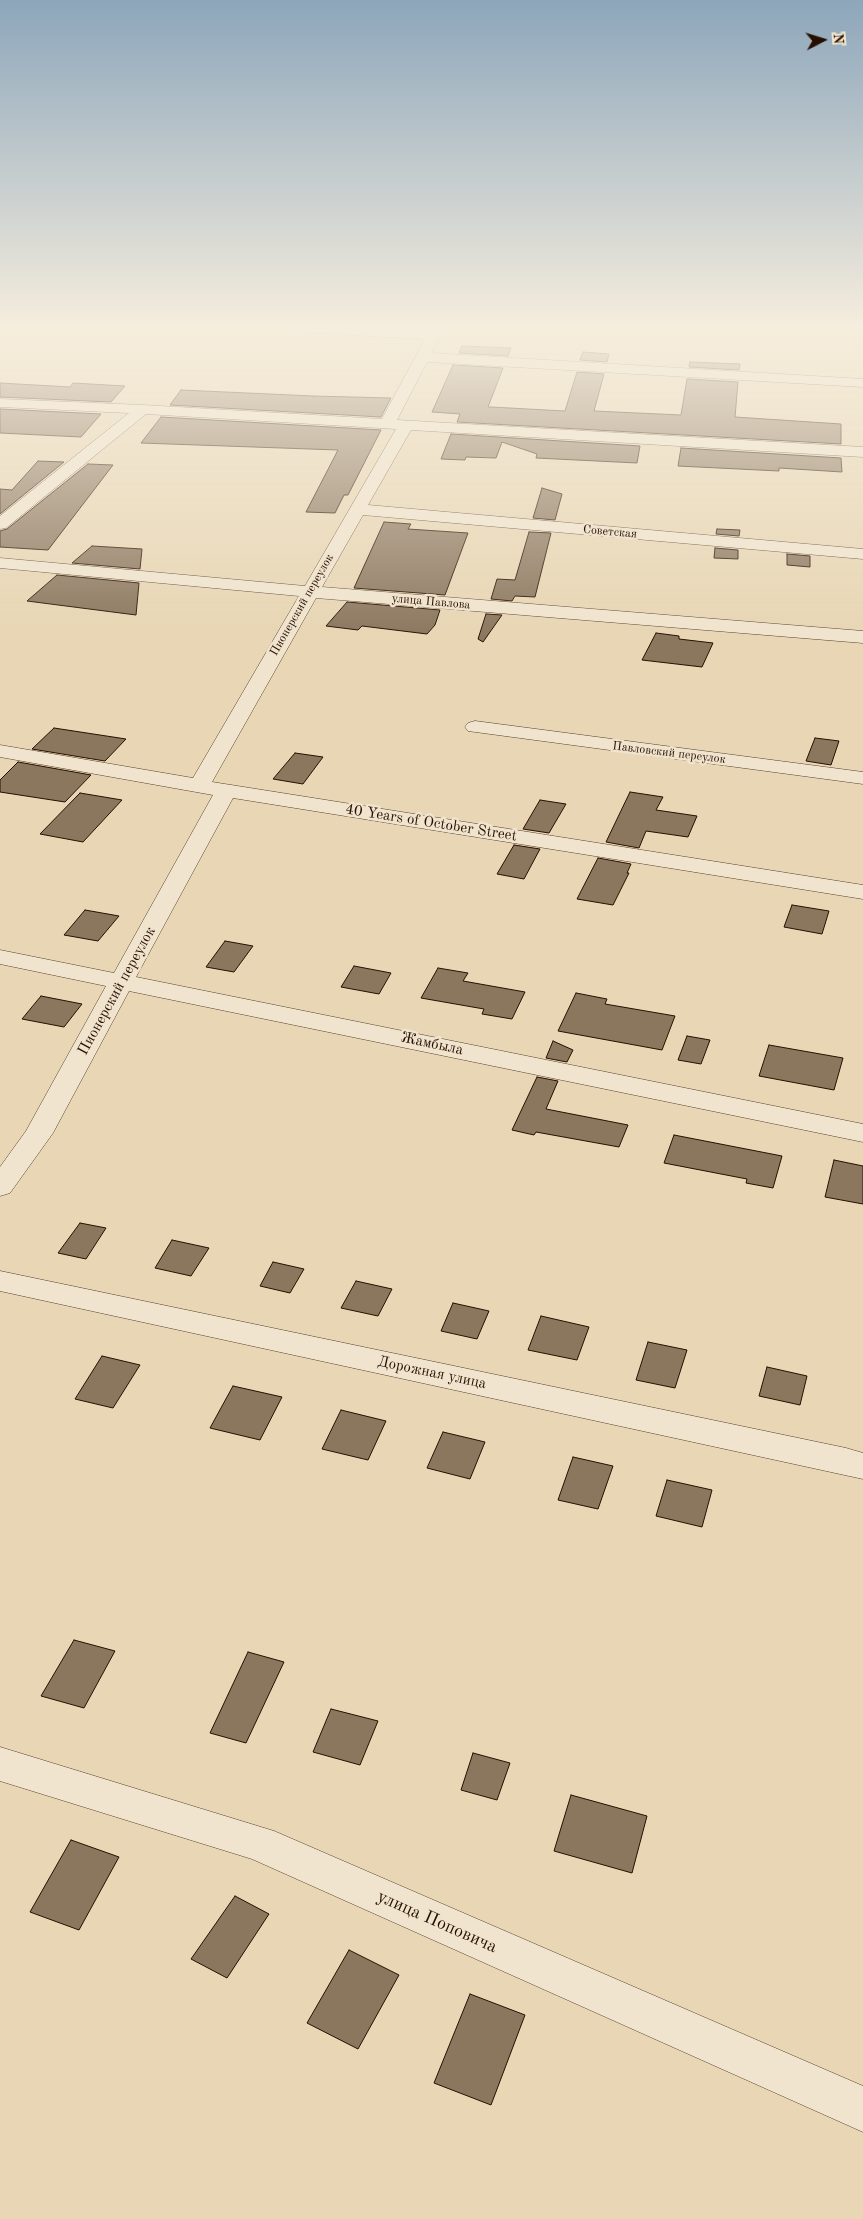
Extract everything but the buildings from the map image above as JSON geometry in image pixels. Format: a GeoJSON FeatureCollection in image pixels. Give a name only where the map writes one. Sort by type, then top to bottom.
{"type":"FeatureCollection","features":[{"type":"Feature","properties":{"kind":"street"},"geometry":{"type":"LineString","coordinates":[[0,524],[115,432]]}},
{"type":"Feature","properties":{"kind":"street","name":"Пионерский переулок"},"geometry":{"type":"LineString","coordinates":[[199,786],[402,432]]}},
{"type":"Feature","properties":{"kind":"street"},"geometry":{"type":"LineString","coordinates":[[517,432],[863,452]]}},
{"type":"Feature","properties":{"kind":"street","name":"Советская"},"geometry":{"type":"LineString","coordinates":[[357,509],[863,554]]}},
{"type":"Feature","properties":{"kind":"street","name":"улица Павлова"},"geometry":{"type":"LineString","coordinates":[[0,563],[310,592],[863,637]]}},
{"type":"Feature","properties":{"kind":"street","name":"Павловский переулок"},"geometry":{"type":"LineString","coordinates":[[475,727],[863,778]]}},
{"type":"Feature","properties":{"kind":"street","name":"40 Years of October Street"},"geometry":{"type":"LineString","coordinates":[[0,751],[199,786],[863,892]]}},
{"type":"Feature","properties":{"kind":"street","name":"Пионерский переулок"},"geometry":{"type":"LineString","coordinates":[[0,1187],[40,1133],[226,790]]}},
{"type":"Feature","properties":{"kind":"street","name":"Жамбыла"},"geometry":{"type":"LineString","coordinates":[[0,957],[122,980],[863,1133]]}},
{"type":"Feature","properties":{"kind":"street","name":"Дорожная улица"},"geometry":{"type":"LineString","coordinates":[[0,1281],[863,1466]]}},
{"type":"Feature","properties":{"kind":"street","name":"улица Поповича"},"geometry":{"type":"LineString","coordinates":[[0,1764],[260,1844],[863,2109]]}}]}
